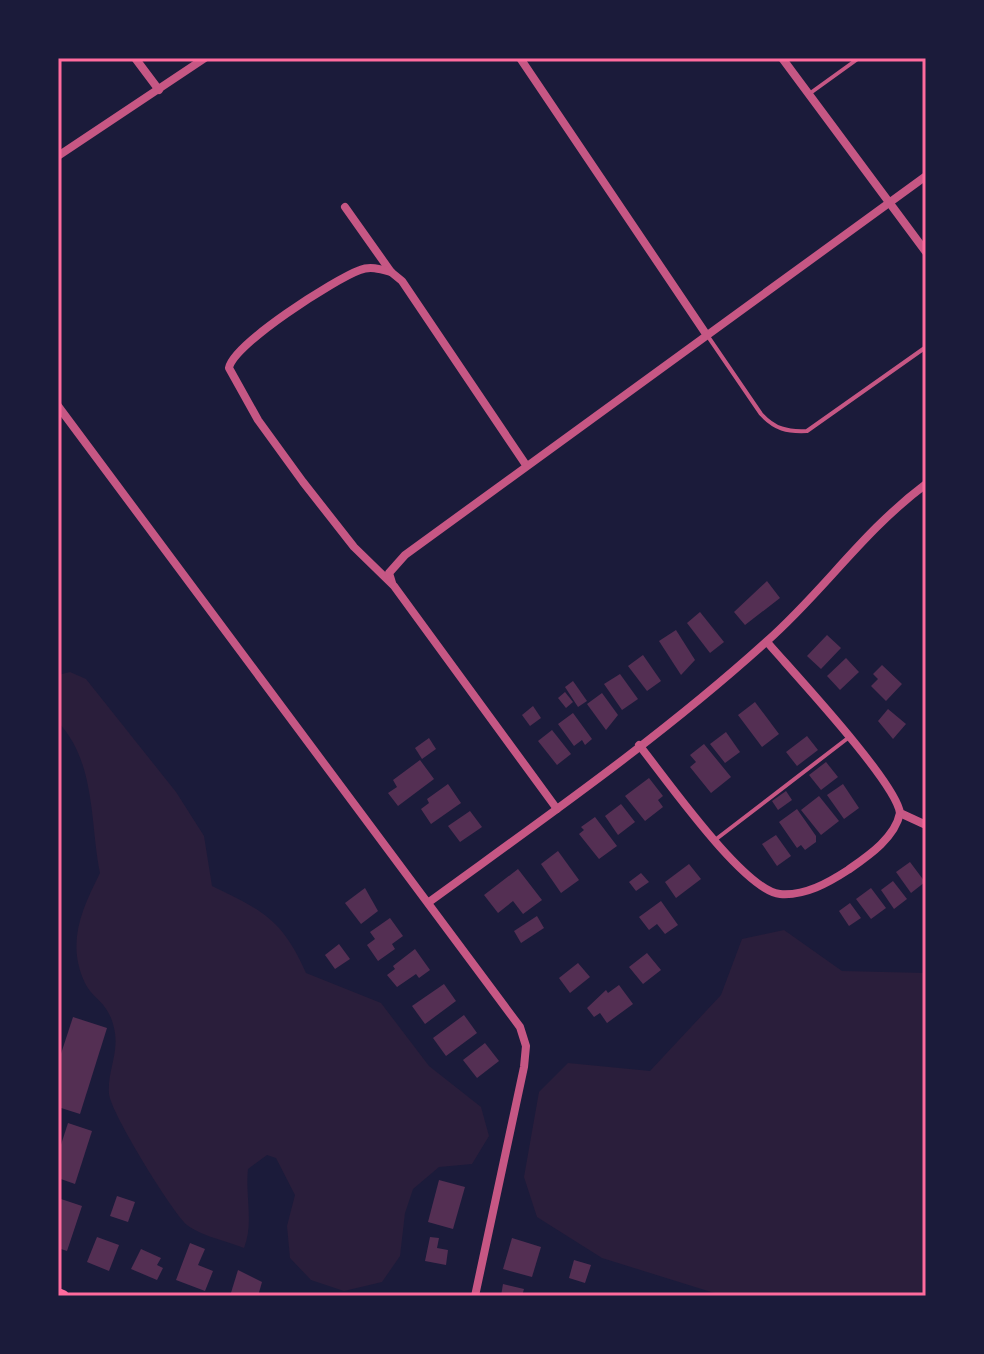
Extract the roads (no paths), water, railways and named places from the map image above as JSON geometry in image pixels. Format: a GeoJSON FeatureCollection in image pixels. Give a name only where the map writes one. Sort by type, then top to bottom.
{"type":"FeatureCollection","features":[{"type":"Feature","properties":{"kind":"street"},"geometry":{"type":"LineString","coordinates":[[135,58],[159,90]]}},
{"type":"Feature","properties":{"kind":"street"},"geometry":{"type":"LineString","coordinates":[[58,156],[205,58]]}},
{"type":"Feature","properties":{"kind":"street"},"geometry":{"type":"LineString","coordinates":[[520,58],[706,334]]}},
{"type":"Feature","properties":{"kind":"street"},"geometry":{"type":"LineString","coordinates":[[782,58],[926,252]]}},
{"type":"Feature","properties":{"kind":"street"},"geometry":{"type":"LineString","coordinates":[[392,584],[389,573],[393,564],[926,176]]}},
{"type":"Feature","properties":{"kind":"street"},"geometry":{"type":"LineString","coordinates":[[345,207],[391,272],[402,281],[526,465]]}},
{"type":"Feature","properties":{"kind":"street"},"geometry":{"type":"LineString","coordinates":[[391,272],[368,268],[325,289],[238,352],[229,368],[258,420],[303,482],[354,547],[392,584],[557,809]]}},
{"type":"Feature","properties":{"kind":"street"},"geometry":{"type":"LineString","coordinates":[[58,406],[514,1017],[526,1046],[475,1296]]}},
{"type":"Feature","properties":{"kind":"street"},"geometry":{"type":"LineString","coordinates":[[429,902],[557,809],[767,642],[857,544],[926,484]]}},
{"type":"Feature","properties":{"kind":"street"},"geometry":{"type":"LineString","coordinates":[[639,745],[715,840],[759,886],[779,894],[797,894],[819,887],[860,861],[891,834],[900,813],[896,799],[880,775],[767,642]]}},
{"type":"Feature","properties":{"kind":"street"},"geometry":{"type":"LineString","coordinates":[[900,813],[926,825]]}},
{"type":"Feature","properties":{"kind":"lane"},"geometry":{"type":"LineString","coordinates":[[808,96],[859,58]]}},
{"type":"Feature","properties":{"kind":"lane"},"geometry":{"type":"LineString","coordinates":[[706,334],[761,414],[772,425],[789,432],[807,431],[926,347]]}},
{"type":"Feature","properties":{"kind":"lane"},"geometry":{"type":"LineString","coordinates":[[715,840],[848,738]]}}]}
